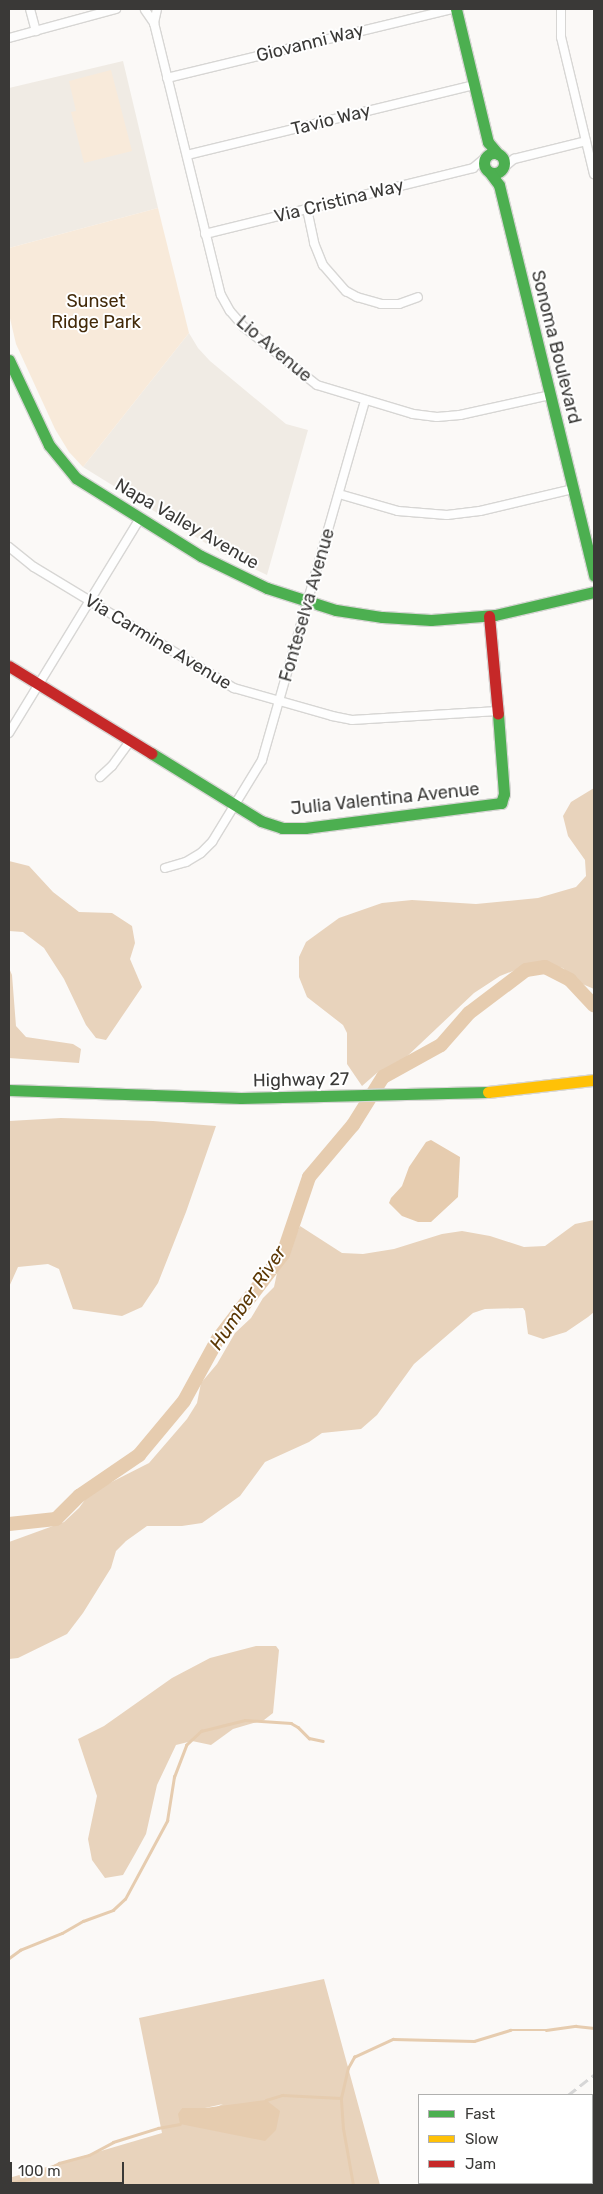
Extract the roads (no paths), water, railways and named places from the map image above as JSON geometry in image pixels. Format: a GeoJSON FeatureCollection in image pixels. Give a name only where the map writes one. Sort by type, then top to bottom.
{"type":"FeatureCollection","features":[{"type":"Feature","properties":{"kind":"street"},"geometry":{"type":"LineString","coordinates":[[30,9],[36,31]]}},
{"type":"Feature","properties":{"kind":"street"},"geometry":{"type":"LineString","coordinates":[[9,38],[116,9]]}},
{"type":"Feature","properties":{"kind":"street"},"geometry":{"type":"LineString","coordinates":[[144,9],[156,9]]}},
{"type":"Feature","properties":{"kind":"street","name":"Lio Avenue"},"geometry":{"type":"LineString","coordinates":[[144,9],[154,23],[221,295],[236,319],[312,382],[413,414],[437,417],[472,413],[550,395]]}},
{"type":"Feature","properties":{"kind":"street","name":"Lio Avenue"},"geometry":{"type":"LineString","coordinates":[[154,23],[156,9]]}},
{"type":"Feature","properties":{"kind":"street","name":"Giovanni Way"},"geometry":{"type":"LineString","coordinates":[[168,78],[452,9]]}},
{"type":"Feature","properties":{"kind":"street"},"geometry":{"type":"LineString","coordinates":[[456,9],[488,142],[484,166],[489,173],[497,173],[514,158]]}},
{"type":"Feature","properties":{"kind":"street"},"geometry":{"type":"LineString","coordinates":[[561,9],[561,38],[594,174]]}},
{"type":"Feature","properties":{"kind":"street","name":"Tavio Way"},"geometry":{"type":"LineString","coordinates":[[186,156],[475,85]]}},
{"type":"Feature","properties":{"kind":"street"},"geometry":{"type":"LineString","coordinates":[[485,158],[489,154],[498,154],[514,158],[586,141]]}},
{"type":"Feature","properties":{"kind":"street"},"geometry":{"type":"LineString","coordinates":[[488,142],[504,160],[502,170]]}},
{"type":"Feature","properties":{"kind":"street","name":"Via Cristina Way"},"geometry":{"type":"LineString","coordinates":[[205,234],[474,168],[485,158]]}},
{"type":"Feature","properties":{"kind":"street","name":"Via Cristina Way"},"geometry":{"type":"LineString","coordinates":[[474,168],[489,173]]}},
{"type":"Feature","properties":{"kind":"street","name":"Sonoma Boulevard"},"geometry":{"type":"LineString","coordinates":[[502,170],[499,185],[594,576]]}},
{"type":"Feature","properties":{"kind":"street","name":"Sonoma Boulevard"},"geometry":{"type":"LineString","coordinates":[[489,173],[499,185]]}},
{"type":"Feature","properties":{"kind":"street"},"geometry":{"type":"LineString","coordinates":[[307,209],[314,242],[323,265],[346,291],[357,297],[381,304],[399,304],[418,297]]}},
{"type":"Feature","properties":{"kind":"street","name":"Napa Valley Avenue"},"geometry":{"type":"LineString","coordinates":[[9,360],[44,436],[62,463],[85,484],[231,572],[267,588],[308,602],[351,612],[401,619],[443,620],[489,616],[594,592]]}},
{"type":"Feature","properties":{"kind":"street","name":"Fonteselva Avenue"},"geometry":{"type":"LineString","coordinates":[[165,868],[186,862],[201,853],[212,842],[262,760],[365,400]]}},
{"type":"Feature","properties":{"kind":"street"},"geometry":{"type":"LineString","coordinates":[[338,494],[398,511],[447,515],[480,511],[573,489]]}},
{"type":"Feature","properties":{"kind":"street"},"geometry":{"type":"LineString","coordinates":[[9,733],[140,518]]}},
{"type":"Feature","properties":{"kind":"street","name":"Via Carmine Avenue"},"geometry":{"type":"LineString","coordinates":[[9,547],[34,567],[234,688],[352,720],[498,711]]}},
{"type":"Feature","properties":{"kind":"street","name":"Julia Valentina Avenue"},"geometry":{"type":"LineString","coordinates":[[9,666],[236,805],[271,825],[293,829],[496,805],[504,799],[489,616]]}},
{"type":"Feature","properties":{"kind":"street"},"geometry":{"type":"LineString","coordinates":[[100,777],[112,766],[130,741]]}},
{"type":"Feature","properties":{"kind":"street","name":"Highway 27"},"geometry":{"type":"LineString","coordinates":[[9,1090],[241,1098],[507,1091],[594,1080]]}},
{"type":"Feature","properties":{"kind":"waterway","name":"Humber River"},"geometry":{"type":"LineString","coordinates":[[9,1524],[56,1519],[79,1496],[139,1455],[184,1401],[218,1339],[283,1254],[309,1177],[353,1125],[383,1077],[441,1045],[469,1013],[526,970],[545,967],[570,980],[594,1006]]}},
{"type":"Feature","properties":{"kind":"waterway"},"geometry":{"type":"LineString","coordinates":[[9,1958],[20,1950],[62,1933],[83,1921],[113,1910],[125,1899],[167,1821],[174,1777],[186,1745],[201,1731],[245,1720],[291,1723],[309,1738],[323,1741]]}},
{"type":"Feature","properties":{"kind":"waterway"},"geometry":{"type":"LineString","coordinates":[[353,2185],[343,2129],[341,2098],[348,2068],[354,2057],[393,2039],[474,2041],[510,2030],[546,2030],[576,2026],[594,2028]]}},
{"type":"Feature","properties":{"kind":"waterway"},"geometry":{"type":"LineString","coordinates":[[266,2100],[282,2095],[341,2098]]}},
{"type":"Feature","properties":{"kind":"waterway"},"geometry":{"type":"LineString","coordinates":[[9,2183],[29,2179],[59,2163],[89,2155],[113,2142],[158,2128],[180,2124]]}},
{"type":"Feature","properties":{"kind":"railway"},"geometry":{"type":"LineString","coordinates":[[569,2094],[594,2075]]}},
{"type":"Feature","properties":{"kind":"park label","name":"Sunset Ridge Park"},"geometry":{"type":"Point","coordinates":[96,312]}}]}
